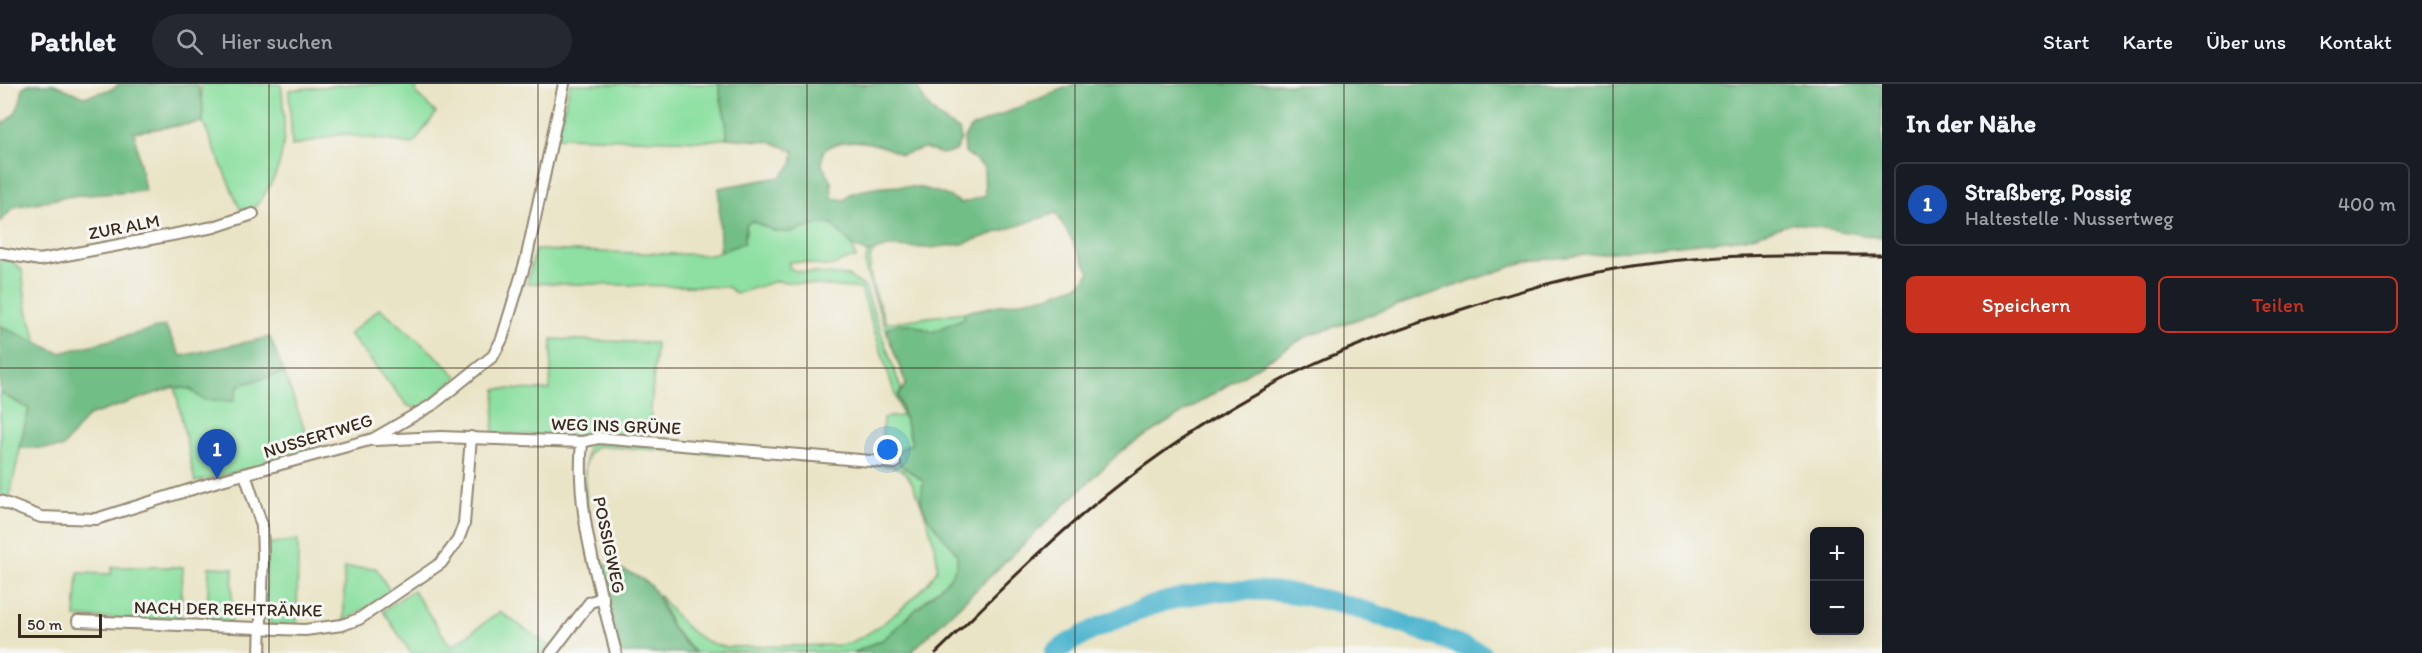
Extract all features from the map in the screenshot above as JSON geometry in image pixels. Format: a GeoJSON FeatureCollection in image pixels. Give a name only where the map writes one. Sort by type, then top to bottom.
{"type":"FeatureCollection","features":[{"type":"Feature","properties":{"kind":"street","name":"NUSSERTWEG"},"geometry":{"type":"LineString","coordinates":[[0,501],[41,517],[96,519],[373,438],[432,405],[493,356],[502,339],[526,260],[564,84]]}},
{"type":"Feature","properties":{"kind":"street","name":"ZUR ALM"},"geometry":{"type":"LineString","coordinates":[[0,253],[40,260],[214,227],[253,214]]}},
{"type":"Feature","properties":{"kind":"street","name":"WEG INS GRÜNE"},"geometry":{"type":"LineString","coordinates":[[373,438],[380,441],[471,437],[582,442],[599,438],[895,463]]}},
{"type":"Feature","properties":{"kind":"street","name":"NACH DER REHTRÄNKE"},"geometry":{"type":"LineString","coordinates":[[78,621],[305,630],[342,625],[359,619],[441,563],[458,540],[464,524],[471,437]]}},
{"type":"Feature","properties":{"kind":"street","name":"POSSIGWEG"},"geometry":{"type":"LineString","coordinates":[[582,442],[580,486],[586,527],[616,653]]}},
{"type":"Feature","properties":{"kind":"street"},"geometry":{"type":"LineString","coordinates":[[245,474],[261,526],[260,653]]}},
{"type":"Feature","properties":{"kind":"street"},"geometry":{"type":"LineString","coordinates":[[551,653],[590,602],[603,598]]}},
{"type":"Feature","properties":{"kind":"green space"},"geometry":{"type":"Polygon","coordinates":[[[29,84],[54,84],[84,97],[115,88],[118,84],[197,84],[203,103],[203,122],[134,132],[145,191],[72,196],[14,207],[0,222],[0,125],[14,114],[21,99],[23,87],[29,84]]]}},
{"type":"Feature","properties":{"kind":"green space"},"geometry":{"type":"Polygon","coordinates":[[[201,84],[281,84],[284,135],[279,165],[273,180],[253,209],[240,209],[203,122],[201,84]]]}},
{"type":"Feature","properties":{"kind":"green space"},"geometry":{"type":"Polygon","coordinates":[[[351,84],[417,84],[416,93],[436,113],[413,144],[341,134],[292,146],[289,90],[351,84]]]}},
{"type":"Feature","properties":{"kind":"green space"},"geometry":{"type":"Polygon","coordinates":[[[570,84],[719,84],[727,138],[705,141],[557,137],[570,84]]]}},
{"type":"Feature","properties":{"kind":"green space"},"geometry":{"type":"Polygon","coordinates":[[[719,84],[916,84],[923,99],[933,111],[959,130],[961,139],[955,151],[942,154],[924,148],[902,155],[873,144],[841,142],[823,151],[822,165],[831,181],[832,198],[845,200],[850,194],[864,190],[907,186],[935,191],[961,203],[985,196],[984,167],[965,152],[964,138],[970,128],[1074,84],[1882,84],[1882,238],[1794,223],[1746,238],[1528,261],[1305,337],[1121,451],[910,653],[853,653],[884,639],[950,578],[957,565],[957,554],[930,520],[922,505],[923,481],[894,459],[901,449],[912,443],[898,396],[906,384],[887,333],[889,327],[911,324],[933,332],[964,318],[965,312],[1048,296],[1081,284],[1090,272],[1056,213],[962,244],[930,248],[888,247],[868,253],[852,246],[832,224],[819,224],[799,230],[779,232],[752,221],[746,225],[744,243],[720,252],[719,188],[780,177],[792,165],[794,151],[772,142],[727,138],[719,84]]]}},
{"type":"Feature","properties":{"kind":"green space"},"geometry":{"type":"Polygon","coordinates":[[[752,221],[793,232],[823,222],[832,224],[852,246],[856,258],[828,266],[789,262],[789,267],[795,271],[848,276],[865,287],[901,389],[898,396],[912,444],[901,449],[894,459],[881,459],[883,418],[902,416],[861,289],[776,281],[736,294],[728,287],[527,283],[535,250],[712,255],[730,248],[746,233],[746,225],[752,221]]]}},
{"type":"Feature","properties":{"kind":"green space"},"geometry":{"type":"Polygon","coordinates":[[[874,250],[871,258],[871,276],[886,323],[965,312],[964,318],[933,332],[921,328],[889,327],[887,333],[865,264],[868,253],[874,250]]]}},
{"type":"Feature","properties":{"kind":"green space"},"geometry":{"type":"Polygon","coordinates":[[[0,257],[13,262],[22,270],[27,311],[38,344],[0,326],[0,257]]]}},
{"type":"Feature","properties":{"kind":"green space"},"geometry":{"type":"Polygon","coordinates":[[[380,308],[442,361],[457,377],[420,409],[408,406],[349,334],[380,308]]]}},
{"type":"Feature","properties":{"kind":"green space"},"geometry":{"type":"Polygon","coordinates":[[[0,326],[60,353],[165,326],[181,356],[270,337],[284,373],[239,385],[234,401],[203,400],[190,389],[174,387],[88,416],[62,448],[19,448],[29,409],[0,393],[0,326]]]}},
{"type":"Feature","properties":{"kind":"green space"},"geometry":{"type":"Polygon","coordinates":[[[552,339],[656,343],[649,437],[493,434],[496,389],[550,390],[552,339]]]}},
{"type":"Feature","properties":{"kind":"green space"},"geometry":{"type":"Polygon","coordinates":[[[284,373],[313,452],[195,482],[175,387],[190,389],[203,400],[239,385],[284,373]]]}},
{"type":"Feature","properties":{"kind":"green space"},"geometry":{"type":"Polygon","coordinates":[[[0,393],[29,409],[9,499],[0,495],[0,393]]]}},
{"type":"Feature","properties":{"kind":"green space"},"geometry":{"type":"Polygon","coordinates":[[[602,441],[900,465],[923,481],[930,520],[940,529],[958,554],[957,565],[950,578],[884,639],[853,653],[749,651],[695,653],[672,627],[658,594],[696,635],[726,647],[840,645],[865,635],[894,615],[920,591],[937,570],[931,534],[915,490],[904,471],[890,466],[598,446],[588,456],[585,478],[590,524],[597,550],[607,566],[620,569],[610,581],[607,592],[593,546],[583,492],[587,447],[591,443],[602,441]]]}},
{"type":"Feature","properties":{"kind":"green space"},"geometry":{"type":"Polygon","coordinates":[[[298,540],[297,626],[272,625],[266,618],[266,544],[298,540]]]}},
{"type":"Feature","properties":{"kind":"green space"},"geometry":{"type":"Polygon","coordinates":[[[112,567],[183,567],[180,621],[75,617],[78,573],[111,574],[112,567]]]}},
{"type":"Feature","properties":{"kind":"green space"},"geometry":{"type":"Polygon","coordinates":[[[209,567],[233,568],[231,623],[207,622],[209,567]]]}},
{"type":"Feature","properties":{"kind":"green space"},"geometry":{"type":"Polygon","coordinates":[[[344,568],[376,568],[391,593],[344,621],[344,568]]]}},
{"type":"Feature","properties":{"kind":"green space"},"geometry":{"type":"Polygon","coordinates":[[[620,569],[644,580],[650,586],[672,628],[695,653],[619,653],[607,593],[610,581],[620,569]]]}},
{"type":"Feature","properties":{"kind":"green space"},"geometry":{"type":"Polygon","coordinates":[[[413,590],[451,647],[500,612],[551,647],[546,653],[411,653],[383,611],[413,590]]]}},
{"type":"Feature","properties":{"kind":"waterway"},"geometry":{"type":"LineString","coordinates":[[1054,653],[1104,625],[1170,600],[1216,592],[1261,591],[1304,596],[1347,606],[1390,619],[1481,653]]}},
{"type":"Feature","properties":{"kind":"railway"},"geometry":{"type":"LineString","coordinates":[[936,653],[1058,536],[1124,481],[1175,444],[1229,410],[1283,379],[1330,357],[1427,320],[1535,287],[1605,271],[1653,263],[1710,258],[1767,255],[1882,255]]}},
{"type":"Feature","properties":{"kind":"place","name":"Straßberg, Possig"},"geometry":{"type":"Point","coordinates":[217,479]}}]}
